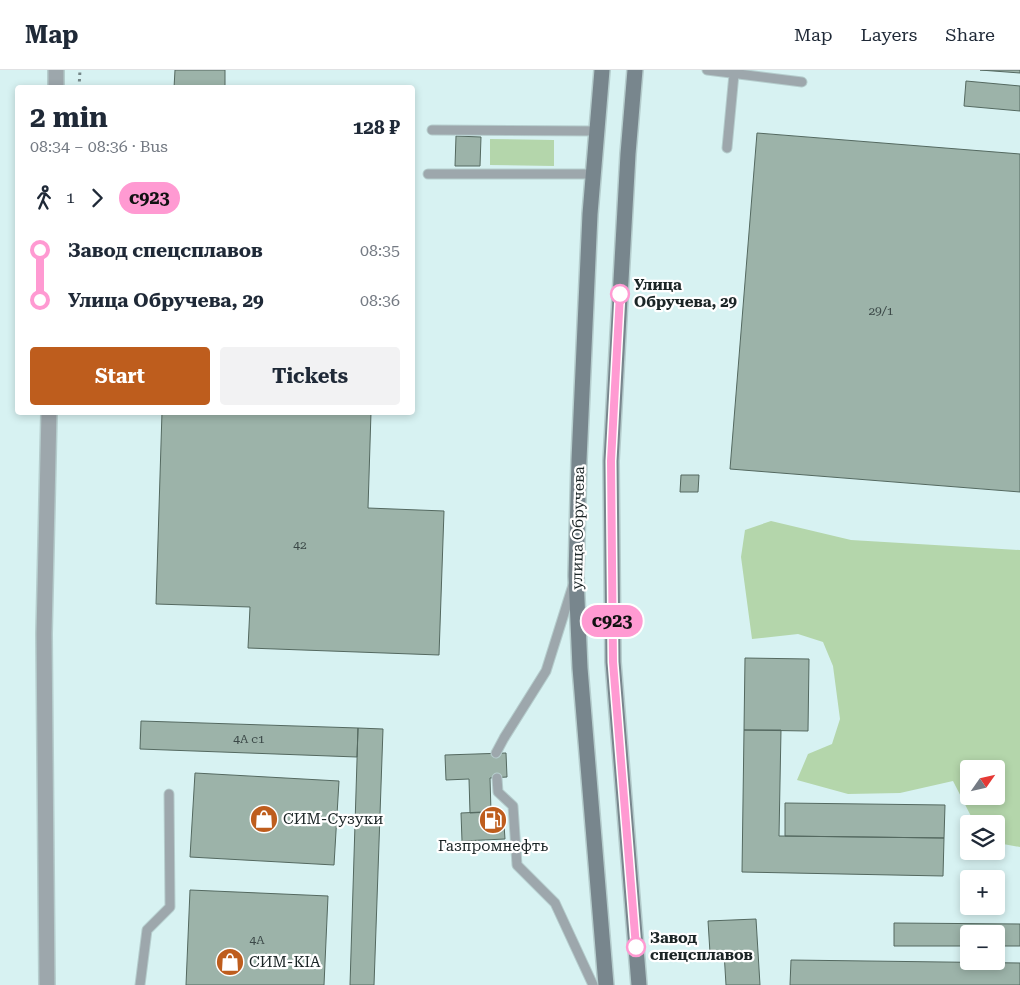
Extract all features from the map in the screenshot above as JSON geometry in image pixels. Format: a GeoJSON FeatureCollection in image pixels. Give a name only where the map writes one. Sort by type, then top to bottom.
{"type":"FeatureCollection","features":[{"type":"Feature","properties":{"kind":"main road","name":"улица Обручева"},"geometry":{"type":"LineString","coordinates":[[602,70],[592,174],[579,460],[576,576],[580,668],[606,985]]}},
{"type":"Feature","properties":{"kind":"main road"},"geometry":{"type":"LineString","coordinates":[[635,70],[628,154],[611,461],[613,662],[639,985]]}},
{"type":"Feature","properties":{"kind":"street"},"geometry":{"type":"LineString","coordinates":[[56,70],[56,85]]}},
{"type":"Feature","properties":{"kind":"street"},"geometry":{"type":"LineString","coordinates":[[47,985],[44,634],[49,415]]}},
{"type":"Feature","properties":{"kind":"lane"},"geometry":{"type":"LineString","coordinates":[[707,70],[802,82]]}},
{"type":"Feature","properties":{"kind":"lane"},"geometry":{"type":"LineString","coordinates":[[727,148],[734,74]]}},
{"type":"Feature","properties":{"kind":"lane"},"geometry":{"type":"LineString","coordinates":[[432,130],[596,131]]}},
{"type":"Feature","properties":{"kind":"lane"},"geometry":{"type":"LineString","coordinates":[[428,174],[592,174]]}},
{"type":"Feature","properties":{"kind":"lane"},"geometry":{"type":"LineString","coordinates":[[496,753],[546,671],[576,576]]}},
{"type":"Feature","properties":{"kind":"lane"},"geometry":{"type":"LineString","coordinates":[[497,778],[498,792],[513,806],[517,865],[555,903],[593,985]]}},
{"type":"Feature","properties":{"kind":"lane"},"geometry":{"type":"LineString","coordinates":[[140,985],[147,930],[170,907],[169,794]]}},
{"type":"Feature","properties":{"kind":"path"},"geometry":{"type":"LineString","coordinates":[[80,70],[80,85]]}},
{"type":"Feature","properties":{"kind":"green space"},"geometry":{"type":"Polygon","coordinates":[[[490,139],[554,140],[554,166],[490,165],[490,139]]]}},
{"type":"Feature","properties":{"kind":"green space"},"geometry":{"type":"Polygon","coordinates":[[[771,521],[851,540],[1020,550],[1020,847],[1005,844],[1005,815],[970,815],[965,805],[1005,805],[1005,760],[960,760],[960,795],[953,781],[900,793],[848,794],[797,780],[808,754],[832,744],[840,719],[833,666],[823,642],[798,634],[752,639],[741,557],[745,530],[771,521]]]}},
{"type":"Feature","properties":{"kind":"building"},"geometry":{"type":"Polygon","coordinates":[[[175,70],[225,70],[225,85],[174,85],[175,70]]]}},
{"type":"Feature","properties":{"kind":"building"},"geometry":{"type":"Polygon","coordinates":[[[980,70],[1020,70],[1020,73],[980,70]]]}},
{"type":"Feature","properties":{"kind":"building"},"geometry":{"type":"Polygon","coordinates":[[[966,81],[1020,86],[1020,111],[964,106],[966,81]]]}},
{"type":"Feature","properties":{"kind":"building"},"geometry":{"type":"Polygon","coordinates":[[[757,133],[1020,154],[1020,492],[730,469],[757,133]]]}},
{"type":"Feature","properties":{"kind":"building"},"geometry":{"type":"Polygon","coordinates":[[[456,136],[481,137],[480,166],[455,166],[456,136]]]}},
{"type":"Feature","properties":{"kind":"building"},"geometry":{"type":"Polygon","coordinates":[[[162,415],[371,415],[368,508],[444,511],[439,655],[248,648],[250,607],[156,604],[162,415]]]}},
{"type":"Feature","properties":{"kind":"building"},"geometry":{"type":"Polygon","coordinates":[[[681,475],[699,475],[698,492],[680,492],[681,475]]]}},
{"type":"Feature","properties":{"kind":"building"},"geometry":{"type":"Polygon","coordinates":[[[745,658],[809,659],[808,731],[744,730],[745,658]]]}},
{"type":"Feature","properties":{"kind":"building"},"geometry":{"type":"Polygon","coordinates":[[[141,721],[358,728],[357,757],[140,749],[141,721]]]}},
{"type":"Feature","properties":{"kind":"building"},"geometry":{"type":"Polygon","coordinates":[[[358,728],[383,729],[374,985],[350,985],[358,728]]]}},
{"type":"Feature","properties":{"kind":"building"},"geometry":{"type":"Polygon","coordinates":[[[744,730],[781,730],[779,836],[944,838],[943,876],[742,872],[744,730]]]}},
{"type":"Feature","properties":{"kind":"building"},"geometry":{"type":"Polygon","coordinates":[[[506,753],[507,777],[490,778],[491,812],[470,813],[469,779],[446,780],[445,755],[506,753]]]}},
{"type":"Feature","properties":{"kind":"building","name":"СИМ-Сузуки"},"geometry":{"type":"Polygon","coordinates":[[[195,773],[339,781],[334,865],[190,857],[195,773]]]}},
{"type":"Feature","properties":{"kind":"building"},"geometry":{"type":"Polygon","coordinates":[[[785,803],[945,805],[944,838],[785,836],[785,803]]]}},
{"type":"Feature","properties":{"kind":"building"},"geometry":{"type":"Polygon","coordinates":[[[503,811],[505,839],[462,841],[461,813],[503,811]]]}},
{"type":"Feature","properties":{"kind":"building"},"geometry":{"type":"Polygon","coordinates":[[[190,890],[328,896],[324,985],[186,985],[190,890]]]}},
{"type":"Feature","properties":{"kind":"building"},"geometry":{"type":"Polygon","coordinates":[[[756,919],[760,985],[726,985],[724,952],[710,953],[708,921],[756,919]]]}},
{"type":"Feature","properties":{"kind":"building"},"geometry":{"type":"Polygon","coordinates":[[[894,923],[1020,924],[1020,946],[1005,946],[1005,925],[960,925],[960,946],[894,946],[894,923]]]}},
{"type":"Feature","properties":{"kind":"building"},"geometry":{"type":"Polygon","coordinates":[[[791,960],[960,962],[960,970],[1005,970],[1005,963],[1020,963],[1020,985],[790,985],[791,960]]]}},
{"type":"Feature","properties":{"kind":"bus line","name":"с923"},"geometry":{"type":"LineString","coordinates":[[620,294],[611,461],[613,662],[636,947]]}},
{"type":"Feature","properties":{"kind":"place","name":"Улица Обручева, 29"},"geometry":{"type":"Point","coordinates":[620,294]}},
{"type":"Feature","properties":{"kind":"place","name":"СИМ-Сузуки"},"geometry":{"type":"Point","coordinates":[264,819]}},
{"type":"Feature","properties":{"kind":"place","name":"Газпромнефть"},"geometry":{"type":"Point","coordinates":[493,820]}},
{"type":"Feature","properties":{"kind":"place","name":"Завод спецсплавов"},"geometry":{"type":"Point","coordinates":[636,947]}},
{"type":"Feature","properties":{"kind":"place","name":"СИМ-KIA"},"geometry":{"type":"Point","coordinates":[230,962]}}]}
